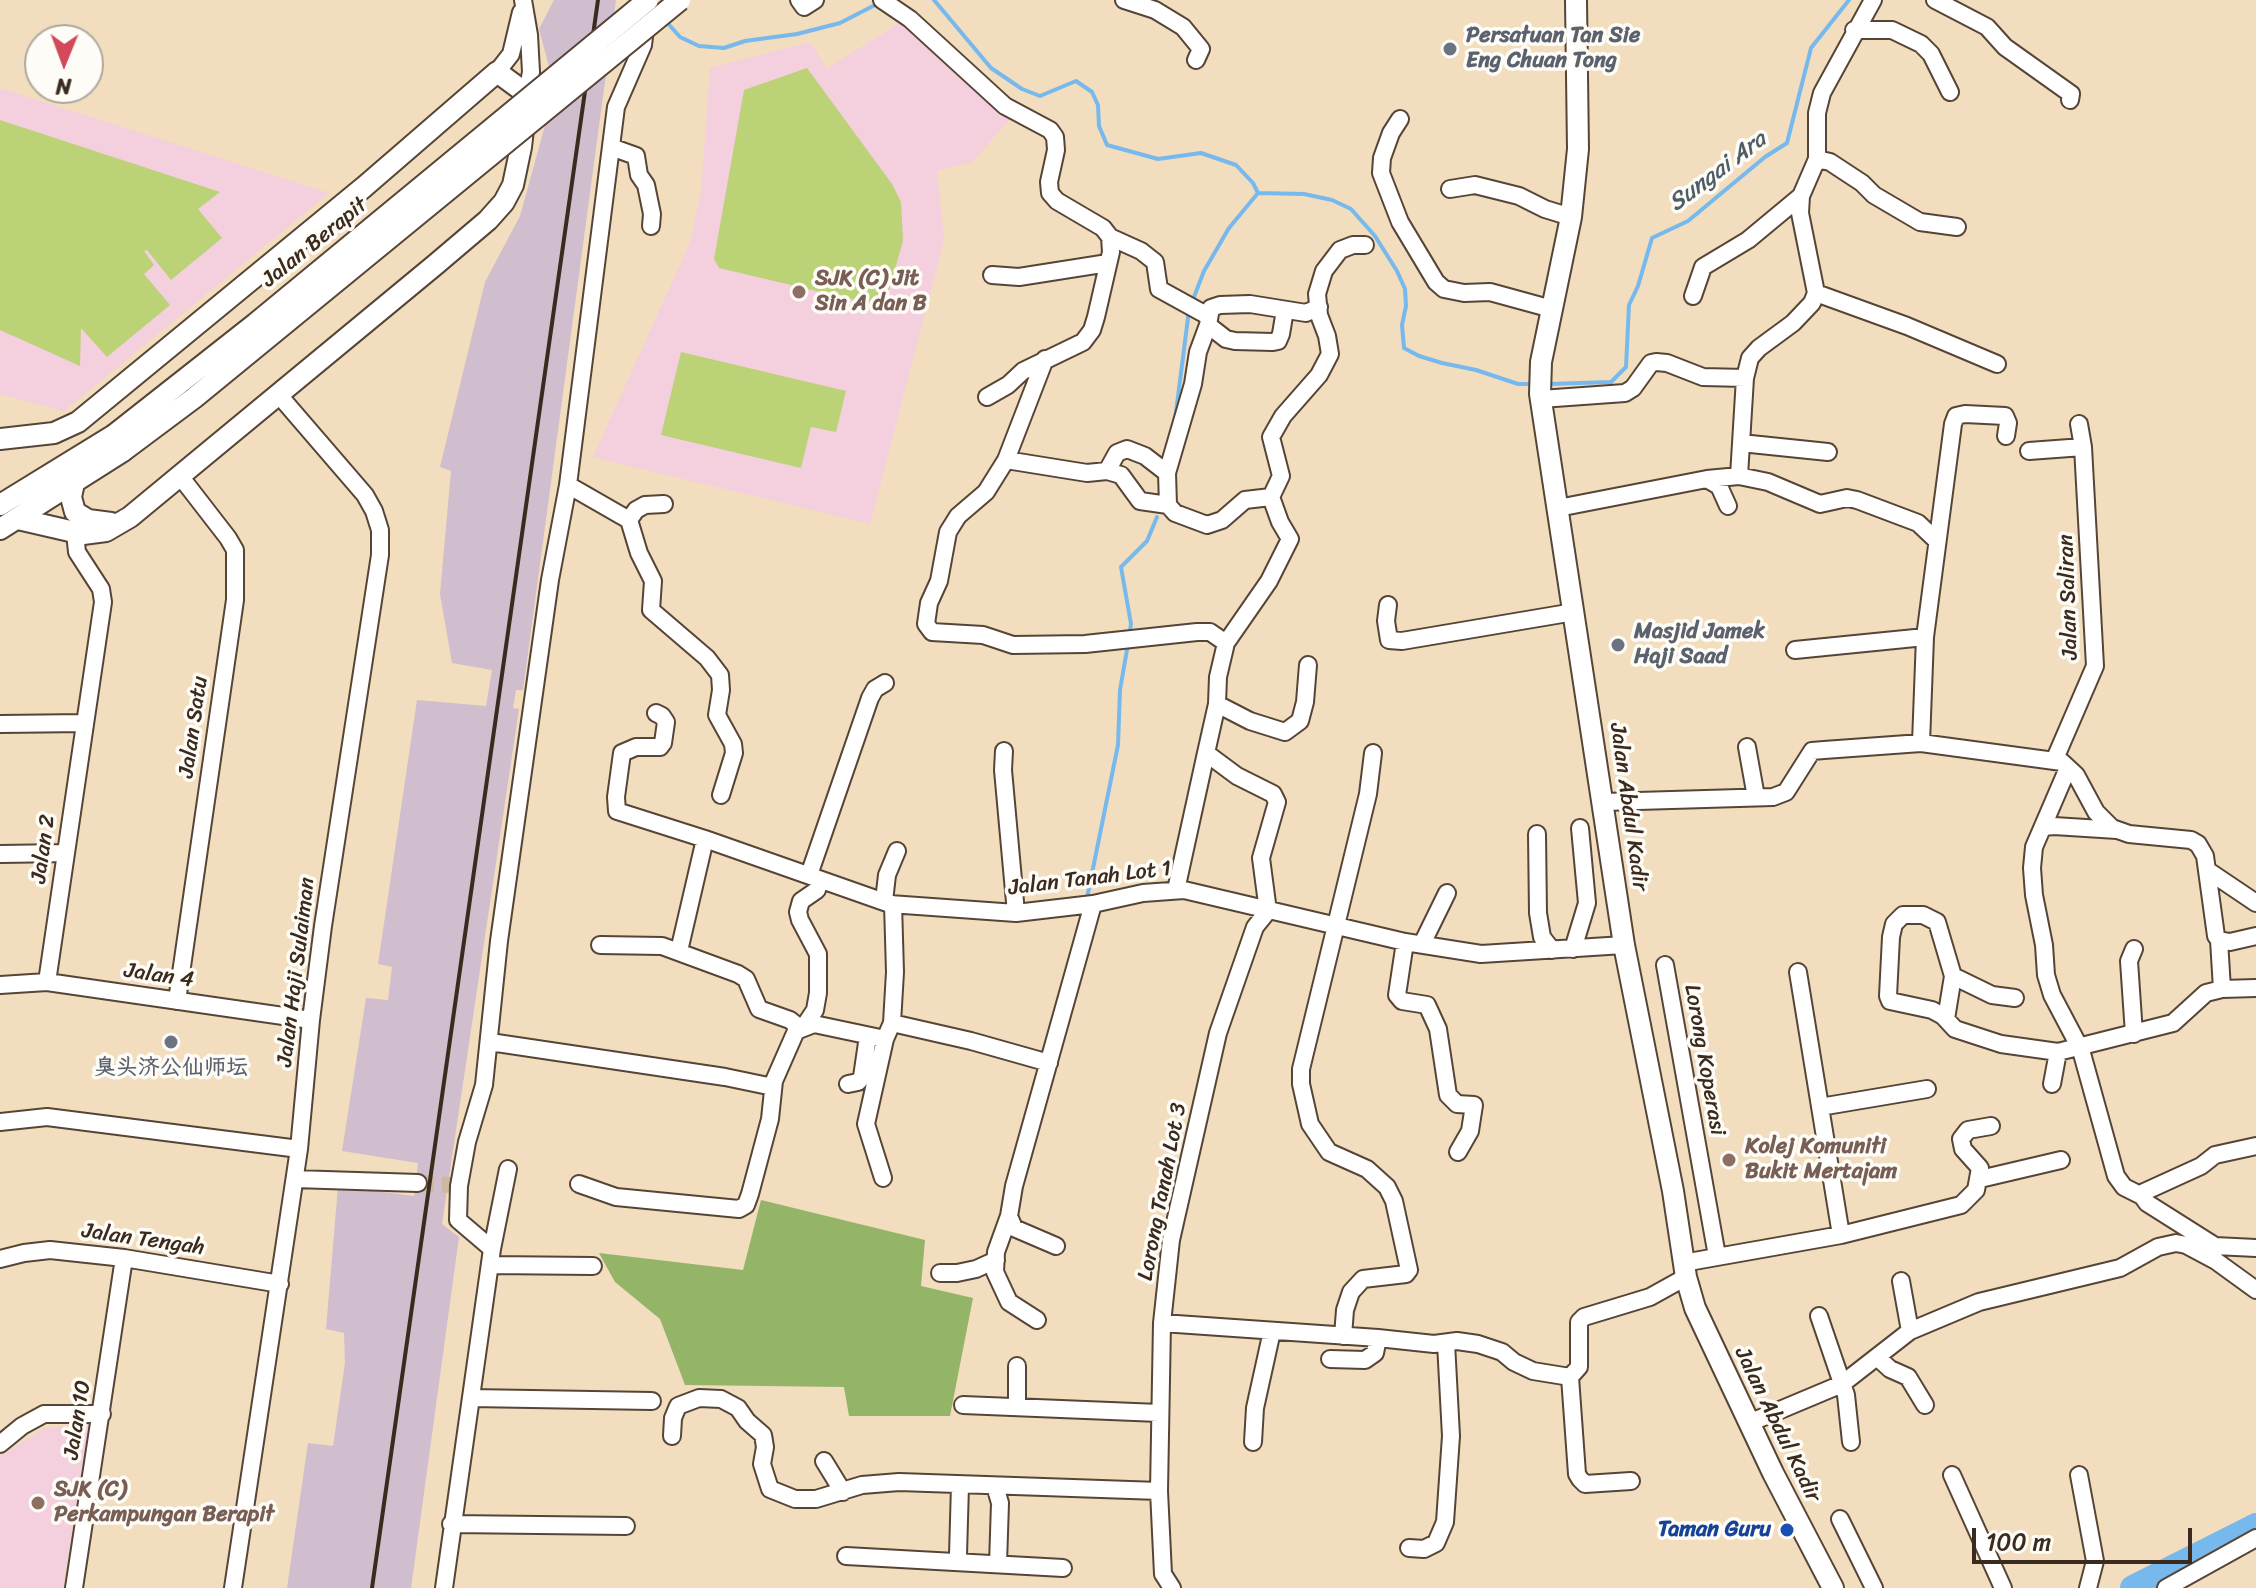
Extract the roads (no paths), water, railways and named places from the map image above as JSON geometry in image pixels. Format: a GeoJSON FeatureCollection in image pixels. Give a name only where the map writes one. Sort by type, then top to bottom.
{"type":"FeatureCollection","features":[{"type":"Feature","properties":{"kind":"main road","name":"Jalan Berapit"},"geometry":{"type":"LineString","coordinates":[[0,505],[118,443],[255,324],[649,0]]}},
{"type":"Feature","properties":{"kind":"main road"},"geometry":{"type":"LineString","coordinates":[[9,524],[74,483],[118,443],[206,388],[680,0]]}},
{"type":"Feature","properties":{"kind":"main road","name":"Jalan Abdul Kadir"},"geometry":{"type":"LineString","coordinates":[[1576,0],[1578,149],[1571,217],[1552,309],[1541,389],[1624,945],[1670,1177],[1684,1270],[1695,1308],[1749,1423],[1833,1588]]}},
{"type":"Feature","properties":{"kind":"main road"},"geometry":{"type":"LineString","coordinates":[[0,439],[54,433],[78,422],[364,187],[497,72],[527,94],[513,185],[504,202],[488,220],[435,265],[180,476],[106,531],[75,533],[49,524],[9,524]]}},
{"type":"Feature","properties":{"kind":"main road"},"geometry":{"type":"LineString","coordinates":[[74,483],[71,497],[75,512],[88,520],[119,523]]}},
{"type":"Feature","properties":{"kind":"street"},"geometry":{"type":"LineString","coordinates":[[497,72],[511,54],[523,0]]}},
{"type":"Feature","properties":{"kind":"street"},"geometry":{"type":"LineString","coordinates":[[523,0],[531,72],[527,94]]}},
{"type":"Feature","properties":{"kind":"street"},"geometry":{"type":"LineString","coordinates":[[593,1266],[491,1257],[458,1220],[455,1186],[484,1085],[499,941],[550,580],[568,485],[616,107],[643,45],[649,0]]}},
{"type":"Feature","properties":{"kind":"street"},"geometry":{"type":"LineString","coordinates":[[799,0],[804,7],[815,0]]}},
{"type":"Feature","properties":{"kind":"street"},"geometry":{"type":"LineString","coordinates":[[1739,476],[1745,378],[1750,358],[1793,323],[1812,303],[1816,293],[1800,213],[1801,196],[1817,159],[1817,113],[1822,93],[1873,0]]}},
{"type":"Feature","properties":{"kind":"street"},"geometry":{"type":"LineString","coordinates":[[1935,0],[1987,27],[2005,47],[2071,94],[2070,100]]}},
{"type":"Feature","properties":{"kind":"street"},"geometry":{"type":"LineString","coordinates":[[1134,2],[1155,10],[1183,27],[1201,49],[1196,60]]}},
{"type":"Feature","properties":{"kind":"street"},"geometry":{"type":"LineString","coordinates":[[886,3],[910,19],[1005,106],[1050,130],[1055,137],[1056,150],[1049,182],[1050,193],[1057,201],[1103,228],[1110,237],[1141,251],[1155,262],[1159,289],[1205,318],[1226,339],[1235,341],[1278,341],[1285,310]]}},
{"type":"Feature","properties":{"kind":"street"},"geometry":{"type":"LineString","coordinates":[[1854,30],[1892,30],[1921,44],[1931,54],[1950,92]]}},
{"type":"Feature","properties":{"kind":"street"},"geometry":{"type":"LineString","coordinates":[[1400,119],[1382,158],[1381,173],[1400,222],[1436,282],[1444,289],[1464,293],[1490,292],[1552,309]]}},
{"type":"Feature","properties":{"kind":"street"},"geometry":{"type":"LineString","coordinates":[[611,147],[636,156],[639,175],[646,185],[652,214],[651,226]]}},
{"type":"Feature","properties":{"kind":"street"},"geometry":{"type":"LineString","coordinates":[[1817,159],[1830,162],[1862,183],[1874,195],[1920,222],[1957,227]]}},
{"type":"Feature","properties":{"kind":"street"},"geometry":{"type":"LineString","coordinates":[[1450,189],[1475,185],[1519,196],[1571,217]]}},
{"type":"Feature","properties":{"kind":"street"},"geometry":{"type":"LineString","coordinates":[[1693,296],[1703,267],[1748,240],[1801,196]]}},
{"type":"Feature","properties":{"kind":"street"},"geometry":{"type":"LineString","coordinates":[[987,397],[1008,385],[1023,371],[1083,342],[1092,330],[1108,263],[1110,237]]}},
{"type":"Feature","properties":{"kind":"street"},"geometry":{"type":"LineString","coordinates":[[1176,890],[1217,704],[1218,677],[1226,643],[1269,581],[1290,539],[1271,497],[1281,476],[1271,437],[1283,416],[1319,375],[1330,354],[1317,294],[1324,271],[1340,250],[1365,245]]}},
{"type":"Feature","properties":{"kind":"street"},"geometry":{"type":"LineString","coordinates":[[992,275],[1019,277],[1108,263]]}},
{"type":"Feature","properties":{"kind":"street"},"geometry":{"type":"LineString","coordinates":[[1816,293],[1907,326],[1997,364]]}},
{"type":"Feature","properties":{"kind":"street"},"geometry":{"type":"LineString","coordinates":[[1271,497],[1245,500],[1222,520],[1207,525],[1175,513],[1168,505],[1167,473],[1193,384],[1205,318],[1211,308],[1220,305],[1250,304],[1306,313],[1319,307]]}},
{"type":"Feature","properties":{"kind":"street"},"geometry":{"type":"LineString","coordinates":[[1045,359],[1006,460],[986,492],[958,516],[948,532],[939,581],[929,603],[926,624],[932,632],[983,635],[1013,645],[1085,644],[1197,632],[1215,634],[1226,643]]}},
{"type":"Feature","properties":{"kind":"street"},"geometry":{"type":"LineString","coordinates":[[1541,389],[1625,393],[1633,388],[1651,363],[1656,362],[1703,377],[1745,378]]}},
{"type":"Feature","properties":{"kind":"street","name":"Jalan Haji Sulaiman"},"geometry":{"type":"LineString","coordinates":[[233,1588],[295,1179],[311,1020],[380,555],[380,530],[365,495],[278,394]]}},
{"type":"Feature","properties":{"kind":"street"},"geometry":{"type":"LineString","coordinates":[[1921,743],[1925,637],[1953,424],[1956,416],[2005,416],[2008,423],[2006,436]]}},
{"type":"Feature","properties":{"kind":"street","name":"Jalan Saliran"},"geometry":{"type":"LineString","coordinates":[[2044,827],[2061,764],[2095,666],[2083,447],[2079,424]]}},
{"type":"Feature","properties":{"kind":"street"},"geometry":{"type":"LineString","coordinates":[[1741,443],[1828,452]]}},
{"type":"Feature","properties":{"kind":"street"},"geometry":{"type":"LineString","coordinates":[[2029,451],[2083,447]]}},
{"type":"Feature","properties":{"kind":"street"},"geometry":{"type":"LineString","coordinates":[[1107,471],[1117,453],[1127,449],[1145,456],[1167,473]]}},
{"type":"Feature","properties":{"kind":"street"},"geometry":{"type":"LineString","coordinates":[[1006,460],[1087,473],[1107,471],[1121,475],[1140,501],[1168,505]]}},
{"type":"Feature","properties":{"kind":"street","name":"Jalan Satu"},"geometry":{"type":"LineString","coordinates":[[177,1001],[235,600],[235,550],[180,476]]}},
{"type":"Feature","properties":{"kind":"street"},"geometry":{"type":"LineString","coordinates":[[1558,508],[1707,479],[1739,476],[1768,482],[1820,504],[1847,498],[1857,500],[1918,523],[1937,541]]}},
{"type":"Feature","properties":{"kind":"street"},"geometry":{"type":"LineString","coordinates":[[1707,479],[1719,486],[1728,506]]}},
{"type":"Feature","properties":{"kind":"street"},"geometry":{"type":"LineString","coordinates":[[568,485],[629,520],[639,553],[653,581],[651,610],[655,617],[707,658],[720,675],[717,715],[733,744],[734,753],[721,795]]}},
{"type":"Feature","properties":{"kind":"street"},"geometry":{"type":"LineString","coordinates":[[629,520],[636,510],[645,505],[664,504]]}},
{"type":"Feature","properties":{"kind":"street","name":"Jalan 2"},"geometry":{"type":"LineString","coordinates":[[47,982],[103,602],[101,589],[77,552],[75,533]]}},
{"type":"Feature","properties":{"kind":"street"},"geometry":{"type":"LineString","coordinates":[[1388,605],[1386,621],[1389,640],[1402,641],[1574,612]]}},
{"type":"Feature","properties":{"kind":"street"},"geometry":{"type":"LineString","coordinates":[[1795,650],[1925,637]]}},
{"type":"Feature","properties":{"kind":"street"},"geometry":{"type":"LineString","coordinates":[[1217,704],[1250,721],[1285,732],[1300,721],[1308,665]]}},
{"type":"Feature","properties":{"kind":"street"},"geometry":{"type":"LineString","coordinates":[[579,1184],[616,1197],[739,1209],[746,1205],[770,1119],[773,1087],[787,1048],[815,1010],[818,954],[798,912],[801,901],[817,890],[814,877],[870,698],[875,689],[885,683]]}},
{"type":"Feature","properties":{"kind":"street","name":"Jalan Tanah Lot 1"},"geometry":{"type":"LineString","coordinates":[[656,713],[666,722],[663,743],[660,747],[636,747],[622,753],[617,811],[889,903],[1016,913],[1093,904],[1143,893],[1184,890],[1414,943],[1481,954],[1624,945]]}},
{"type":"Feature","properties":{"kind":"street"},"geometry":{"type":"LineString","coordinates":[[0,724],[85,723]]}},
{"type":"Feature","properties":{"kind":"street"},"geometry":{"type":"LineString","coordinates":[[1604,802],[1773,797],[1786,792],[1812,751],[1921,743],[2061,764],[2076,775],[2096,812],[2117,830]]}},
{"type":"Feature","properties":{"kind":"street"},"geometry":{"type":"LineString","coordinates":[[1747,747],[1756,797]]}},
{"type":"Feature","properties":{"kind":"street"},"geometry":{"type":"LineString","coordinates":[[1004,751],[1003,770],[1016,913]]}},
{"type":"Feature","properties":{"kind":"street"},"geometry":{"type":"LineString","coordinates":[[1206,753],[1237,776],[1276,797],[1261,858],[1268,911]]}},
{"type":"Feature","properties":{"kind":"street"},"geometry":{"type":"LineString","coordinates":[[1343,1336],[1345,1310],[1351,1292],[1363,1279],[1406,1274],[1409,1270],[1394,1201],[1387,1187],[1367,1169],[1329,1152],[1310,1124],[1301,1069],[1368,794],[1373,753]]}},
{"type":"Feature","properties":{"kind":"street"},"geometry":{"type":"LineString","coordinates":[[2222,989],[2219,940],[2205,856],[2198,844],[2191,840],[2141,836],[2117,830],[2044,827],[2034,847],[2032,868],[2046,975],[2052,995],[2079,1047],[2116,1176],[2124,1187],[2142,1196],[2256,1290]]}},
{"type":"Feature","properties":{"kind":"street"},"geometry":{"type":"LineString","coordinates":[[1573,949],[1587,903],[1580,828]]}},
{"type":"Feature","properties":{"kind":"street"},"geometry":{"type":"LineString","coordinates":[[1537,834],[1538,913],[1542,937],[1552,950]]}},
{"type":"Feature","properties":{"kind":"street"},"geometry":{"type":"LineString","coordinates":[[679,951],[705,839]]}},
{"type":"Feature","properties":{"kind":"street"},"geometry":{"type":"LineString","coordinates":[[883,1178],[866,1124],[889,1031],[895,972],[887,875],[897,851]]}},
{"type":"Feature","properties":{"kind":"street"},"geometry":{"type":"LineString","coordinates":[[0,854],[66,853]]}},
{"type":"Feature","properties":{"kind":"street"},"geometry":{"type":"LineString","coordinates":[[2207,870],[2256,903]]}},
{"type":"Feature","properties":{"kind":"street"},"geometry":{"type":"LineString","coordinates":[[1447,893],[1414,943],[1397,995],[1402,1001],[1427,1005],[1438,1029],[1448,1095],[1457,1104],[1474,1105],[1470,1131],[1458,1152]]}},
{"type":"Feature","properties":{"kind":"street"},"geometry":{"type":"LineString","coordinates":[[1037,1320],[1009,1302],[995,1272],[996,1260],[1093,904]]}},
{"type":"Feature","properties":{"kind":"street","name":"Lorong Tanah Lot 3"},"geometry":{"type":"LineString","coordinates":[[1172,1588],[1163,1574],[1159,1491],[1162,1323],[1171,1240],[1218,1033],[1255,927],[1268,911]]}},
{"type":"Feature","properties":{"kind":"street"},"geometry":{"type":"LineString","coordinates":[[1946,1019],[1953,976],[1937,922],[1923,915],[1903,915],[1894,924],[1891,937],[1890,1001],[1932,1010],[1966,1034],[2012,1046],[2058,1052],[2134,1034],[2173,1023],[2206,993],[2256,988]]}},
{"type":"Feature","properties":{"kind":"street"},"geometry":{"type":"LineString","coordinates":[[2219,940],[2230,942],[2256,936]]}},
{"type":"Feature","properties":{"kind":"street"},"geometry":{"type":"LineString","coordinates":[[600,945],[662,946],[679,951],[746,979],[759,1009],[803,1026],[814,1024],[868,1036],[889,1031],[971,1041],[1049,1063]]}},
{"type":"Feature","properties":{"kind":"street"},"geometry":{"type":"LineString","coordinates":[[2134,949],[2129,961],[2134,1034]]}},
{"type":"Feature","properties":{"kind":"street","name":"Lorong Koperasi"},"geometry":{"type":"LineString","coordinates":[[1665,965],[1717,1256]]}},
{"type":"Feature","properties":{"kind":"street"},"geometry":{"type":"LineString","coordinates":[[1798,972],[1841,1235]]}},
{"type":"Feature","properties":{"kind":"street"},"geometry":{"type":"LineString","coordinates":[[1953,976],[1992,995],[2015,998]]}},
{"type":"Feature","properties":{"kind":"street","name":"Jalan 4"},"geometry":{"type":"LineString","coordinates":[[0,985],[47,982],[311,1020]]}},
{"type":"Feature","properties":{"kind":"street"},"geometry":{"type":"LineString","coordinates":[[848,1084],[858,1082],[862,1077],[868,1036]]}},
{"type":"Feature","properties":{"kind":"street"},"geometry":{"type":"LineString","coordinates":[[490,1042],[773,1087]]}},
{"type":"Feature","properties":{"kind":"street"},"geometry":{"type":"LineString","coordinates":[[2052,1084],[2058,1052]]}},
{"type":"Feature","properties":{"kind":"street"},"geometry":{"type":"LineString","coordinates":[[1820,1107],[1927,1089]]}},
{"type":"Feature","properties":{"kind":"street"},"geometry":{"type":"LineString","coordinates":[[0,1122],[47,1117],[299,1149]]}},
{"type":"Feature","properties":{"kind":"street"},"geometry":{"type":"LineString","coordinates":[[1631,1481],[1585,1484],[1577,1474],[1570,1377],[1579,1367],[1579,1322],[1584,1317],[1650,1297],[1684,1270],[1717,1256],[1841,1235],[1961,1205],[1976,1190],[1980,1168],[1963,1149],[1961,1139],[1968,1130],[1991,1126]]}},
{"type":"Feature","properties":{"kind":"street"},"geometry":{"type":"LineString","coordinates":[[2142,1196],[2144,1192],[2201,1166],[2215,1155],[2256,1146]]}},
{"type":"Feature","properties":{"kind":"street"},"geometry":{"type":"LineString","coordinates":[[1980,1179],[2061,1160]]}},
{"type":"Feature","properties":{"kind":"street"},"geometry":{"type":"LineString","coordinates":[[444,1588],[491,1257],[508,1169]]}},
{"type":"Feature","properties":{"kind":"street"},"geometry":{"type":"LineString","coordinates":[[295,1179],[418,1183]]}},
{"type":"Feature","properties":{"kind":"street"},"geometry":{"type":"LineString","coordinates":[[1009,1216],[1014,1228],[1056,1246]]}},
{"type":"Feature","properties":{"kind":"street"},"geometry":{"type":"LineString","coordinates":[[1749,1423],[1842,1384],[1910,1331],[1979,1302],[2120,1268],[2158,1247],[2176,1243],[2213,1252],[2256,1248]]}},
{"type":"Feature","properties":{"kind":"street","name":"Jalan Tengah"},"geometry":{"type":"LineString","coordinates":[[0,1259],[50,1250],[124,1258],[280,1284]]}},
{"type":"Feature","properties":{"kind":"street","name":"Jalan 10"},"geometry":{"type":"LineString","coordinates":[[74,1588],[124,1258]]}},
{"type":"Feature","properties":{"kind":"street"},"geometry":{"type":"LineString","coordinates":[[940,1273],[976,1269],[996,1260]]}},
{"type":"Feature","properties":{"kind":"street"},"geometry":{"type":"LineString","coordinates":[[1901,1281],[1910,1331]]}},
{"type":"Feature","properties":{"kind":"street"},"geometry":{"type":"LineString","coordinates":[[1819,1316],[1846,1395],[1851,1442]]}},
{"type":"Feature","properties":{"kind":"street"},"geometry":{"type":"LineString","coordinates":[[1162,1323],[1434,1344],[1457,1341],[1502,1352],[1533,1371],[1570,1377]]}},
{"type":"Feature","properties":{"kind":"street"},"geometry":{"type":"LineString","coordinates":[[1253,1442],[1255,1408],[1272,1331]]}},
{"type":"Feature","properties":{"kind":"street"},"geometry":{"type":"LineString","coordinates":[[1330,1359],[1365,1360],[1375,1353],[1378,1338]]}},
{"type":"Feature","properties":{"kind":"street"},"geometry":{"type":"LineString","coordinates":[[1409,1548],[1424,1549],[1436,1543],[1445,1522],[1451,1436],[1446,1343]]}},
{"type":"Feature","properties":{"kind":"street"},"geometry":{"type":"LineString","coordinates":[[1878,1358],[1890,1369],[1908,1377],[1925,1405]]}},
{"type":"Feature","properties":{"kind":"street"},"geometry":{"type":"LineString","coordinates":[[1017,1366],[1017,1407]]}},
{"type":"Feature","properties":{"kind":"street"},"geometry":{"type":"LineString","coordinates":[[471,1398],[652,1401]]}},
{"type":"Feature","properties":{"kind":"street"},"geometry":{"type":"LineString","coordinates":[[672,1436],[673,1418],[678,1406],[699,1398],[721,1399],[738,1408],[763,1435],[765,1447],[762,1464],[770,1489],[795,1499],[816,1499],[862,1485],[899,1482],[1159,1491]]}},
{"type":"Feature","properties":{"kind":"street"},"geometry":{"type":"LineString","coordinates":[[963,1405],[1159,1413]]}},
{"type":"Feature","properties":{"kind":"street"},"geometry":{"type":"LineString","coordinates":[[0,1444],[22,1426],[44,1414],[102,1414]]}},
{"type":"Feature","properties":{"kind":"street"},"geometry":{"type":"LineString","coordinates":[[824,1461],[843,1492]]}},
{"type":"Feature","properties":{"kind":"street"},"geometry":{"type":"LineString","coordinates":[[1952,1475],[2003,1588]]}},
{"type":"Feature","properties":{"kind":"street"},"geometry":{"type":"LineString","coordinates":[[2079,1475],[2095,1561],[2088,1588]]}},
{"type":"Feature","properties":{"kind":"street"},"geometry":{"type":"LineString","coordinates":[[960,1485],[960,1561]]}},
{"type":"Feature","properties":{"kind":"street"},"geometry":{"type":"LineString","coordinates":[[995,1486],[1000,1503],[998,1564]]}},
{"type":"Feature","properties":{"kind":"street"},"geometry":{"type":"LineString","coordinates":[[1840,1519],[1874,1588]]}},
{"type":"Feature","properties":{"kind":"street"},"geometry":{"type":"LineString","coordinates":[[451,1524],[626,1526]]}},
{"type":"Feature","properties":{"kind":"street"},"geometry":{"type":"LineString","coordinates":[[2173,1586],[2256,1538]]}},
{"type":"Feature","properties":{"kind":"street"},"geometry":{"type":"LineString","coordinates":[[846,1556],[1063,1568]]}},
{"type":"Feature","properties":{"kind":"waterway"},"geometry":{"type":"LineString","coordinates":[[934,0],[991,68],[1022,89],[1040,96],[1076,81],[1092,92],[1098,105],[1099,126],[1107,145],[1158,159],[1201,153],[1236,165],[1253,183],[1258,193],[1229,228],[1204,271],[1192,302]]}},
{"type":"Feature","properties":{"kind":"waterway","name":"Sungai Ara"},"geometry":{"type":"LineString","coordinates":[[1548,384],[1611,382],[1626,367],[1629,305],[1652,238],[1688,221],[1765,157],[1787,143],[1811,48],[1849,0]]}},
{"type":"Feature","properties":{"kind":"waterway"},"geometry":{"type":"LineString","coordinates":[[664,19],[680,37],[699,46],[724,48],[745,41],[797,34],[840,23],[877,4]]}},
{"type":"Feature","properties":{"kind":"waterway","name":"Sungai Ara"},"geometry":{"type":"LineString","coordinates":[[1258,193],[1304,194],[1332,200],[1351,209],[1375,236],[1405,289],[1404,348],[1419,356],[1518,384],[1535,384]]}},
{"type":"Feature","properties":{"kind":"waterway"},"geometry":{"type":"LineString","coordinates":[[1175,420],[1189,310]]}},
{"type":"Feature","properties":{"kind":"waterway"},"geometry":{"type":"LineString","coordinates":[[1129,636],[1131,624],[1121,567],[1147,541],[1157,517]]}},
{"type":"Feature","properties":{"kind":"waterway"},"geometry":{"type":"LineString","coordinates":[[1087,898],[1118,745],[1120,690],[1128,644]]}},
{"type":"Feature","properties":{"kind":"waterway"},"geometry":{"type":"LineString","coordinates":[[2133,1588],[2256,1526]]}},
{"type":"Feature","properties":{"kind":"tunnel"},"geometry":{"type":"LineString","coordinates":[[418,1183],[452,1185]]}},
{"type":"Feature","properties":{"kind":"railway"},"geometry":{"type":"LineString","coordinates":[[372,1588],[598,0]]}},
{"type":"Feature","properties":{"kind":"place","name":"Persatuan Tan Sie Eng Chuan Tong"},"geometry":{"type":"Point","coordinates":[1450,49]}},
{"type":"Feature","properties":{"kind":"place","name":"SJK (C) Jit Sin A dan B"},"geometry":{"type":"Point","coordinates":[799,292]}},
{"type":"Feature","properties":{"kind":"place","name":"Masjid Jamek Haji Saad"},"geometry":{"type":"Point","coordinates":[1618,645]}},
{"type":"Feature","properties":{"kind":"place","name":"臭头济公仙师坛"},"geometry":{"type":"Point","coordinates":[171,1042]}},
{"type":"Feature","properties":{"kind":"place","name":"Kolej Komuniti Bukit Mertajam"},"geometry":{"type":"Point","coordinates":[1729,1160]}},
{"type":"Feature","properties":{"kind":"place","name":"SJK (C) Perkampungan Berapit"},"geometry":{"type":"Point","coordinates":[38,1503]}},
{"type":"Feature","properties":{"kind":"place","name":"Taman Guru"},"geometry":{"type":"Point","coordinates":[1787,1530]}}]}
